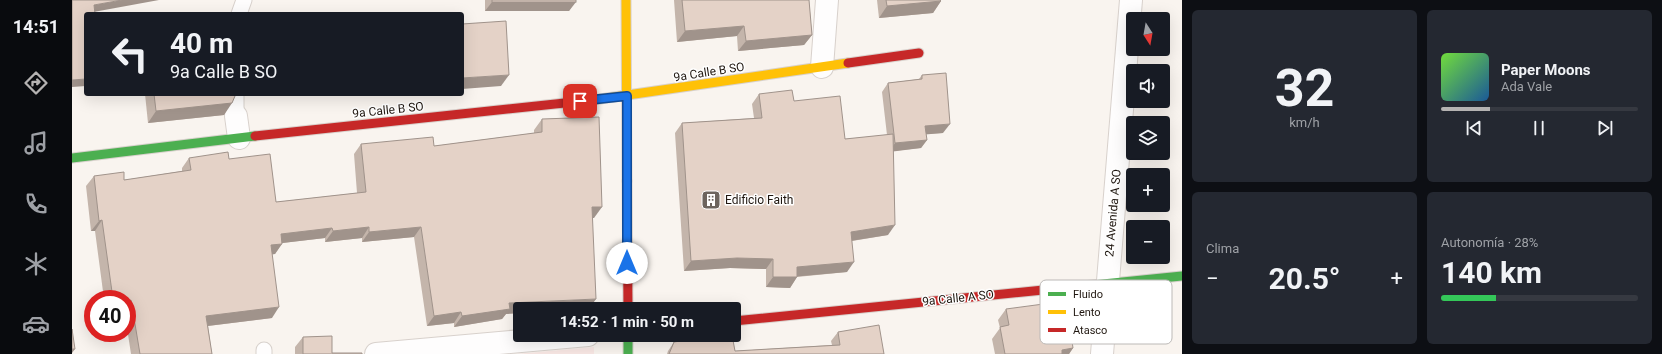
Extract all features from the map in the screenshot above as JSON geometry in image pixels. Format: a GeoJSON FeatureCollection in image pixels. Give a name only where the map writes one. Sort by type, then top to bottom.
{"type":"FeatureCollection","features":[{"type":"Feature","properties":{"kind":"street"},"geometry":{"type":"LineString","coordinates":[[626,0],[628,302]]}},
{"type":"Feature","properties":{"kind":"street"},"geometry":{"type":"LineString","coordinates":[[822,67],[827,0]]}},
{"type":"Feature","properties":{"kind":"street","name":"24 Avenida A SO"},"geometry":{"type":"LineString","coordinates":[[1108,280],[1132,0]]}},
{"type":"Feature","properties":{"kind":"street","name":"9a Calle B SO"},"geometry":{"type":"LineString","coordinates":[[72,158],[239,138],[627,96],[919,53]]}},
{"type":"Feature","properties":{"kind":"street"},"geometry":{"type":"LineString","coordinates":[[236,116],[239,138]]}},
{"type":"Feature","properties":{"kind":"street","name":"9a Calle A SO"},"geometry":{"type":"LineString","coordinates":[[1133,280],[1182,276]]}},
{"type":"Feature","properties":{"kind":"street","name":"9a Calle A SO"},"geometry":{"type":"LineString","coordinates":[[741,320],[1040,289]]}},
{"type":"Feature","properties":{"kind":"street"},"geometry":{"type":"LineString","coordinates":[[376,354],[513,342]]}},
{"type":"Feature","properties":{"kind":"street"},"geometry":{"type":"LineString","coordinates":[[628,342],[628,354]]}},
{"type":"Feature","properties":{"kind":"street","name":"24 Avenida A SO"},"geometry":{"type":"LineString","coordinates":[[1102,354],[1103,344]]}},
{"type":"Feature","properties":{"kind":"lane"},"geometry":{"type":"LineString","coordinates":[[239,12],[244,0]]}},
{"type":"Feature","properties":{"kind":"lane"},"geometry":{"type":"LineString","coordinates":[[236,96],[236,116]]}},
{"type":"Feature","properties":{"kind":"shaded area"},"geometry":{"type":"Polygon","coordinates":[[[594,347],[594,354],[517,354],[594,347]]]}},
{"type":"Feature","properties":{"kind":"building"},"geometry":{"type":"Polygon","coordinates":[[[72,0],[122,0],[94,5],[95,12],[84,12],[84,79],[72,80],[72,0]]]}},
{"type":"Feature","properties":{"kind":"building"},"geometry":{"type":"Polygon","coordinates":[[[492,0],[576,0],[576,2],[492,2],[492,0]]]}},
{"type":"Feature","properties":{"kind":"building"},"geometry":{"type":"Polygon","coordinates":[[[682,0],[809,0],[812,35],[746,41],[744,26],[685,31],[682,0]]]}},
{"type":"Feature","properties":{"kind":"building"},"geometry":{"type":"Polygon","coordinates":[[[886,0],[940,0],[941,1],[887,6],[886,0]]]}},
{"type":"Feature","properties":{"kind":"building"},"geometry":{"type":"Polygon","coordinates":[[[506,21],[509,75],[464,78],[464,24],[506,21]]]}},
{"type":"Feature","properties":{"kind":"building"},"geometry":{"type":"Polygon","coordinates":[[[946,73],[950,124],[925,126],[927,140],[895,143],[888,83],[922,79],[922,75],[946,73]]]}},
{"type":"Feature","properties":{"kind":"building"},"geometry":{"type":"Polygon","coordinates":[[[792,90],[794,101],[840,96],[845,139],[893,134],[895,225],[851,232],[854,262],[797,267],[797,277],[773,277],[773,259],[737,258],[691,261],[682,123],[762,118],[759,94],[792,90]]]}},
{"type":"Feature","properties":{"kind":"building"},"geometry":{"type":"Polygon","coordinates":[[[154,96],[235,96],[232,103],[156,111],[154,96]]]}},
{"type":"Feature","properties":{"kind":"building"},"geometry":{"type":"Polygon","coordinates":[[[599,117],[602,207],[592,207],[596,299],[513,302],[509,303],[510,309],[462,316],[461,312],[434,316],[421,227],[369,232],[369,227],[333,231],[332,228],[281,234],[282,244],[271,245],[279,307],[206,316],[212,354],[140,354],[136,330],[136,290],[112,290],[102,220],[99,221],[94,176],[124,172],[124,180],[191,170],[189,158],[228,152],[229,159],[270,154],[276,202],[366,192],[361,144],[433,137],[434,146],[542,132],[542,119],[599,117]]]}},
{"type":"Feature","properties":{"kind":"building"},"geometry":{"type":"Polygon","coordinates":[[[1040,304],[1040,344],[1072,344],[1073,348],[1062,350],[1062,354],[1005,354],[1000,327],[1009,325],[1006,309],[1040,304]]]}},
{"type":"Feature","properties":{"kind":"building"},"geometry":{"type":"Polygon","coordinates":[[[879,325],[884,354],[669,354],[674,342],[733,342],[735,351],[840,345],[838,332],[879,325]]]}},
{"type":"Feature","properties":{"kind":"building"},"geometry":{"type":"Polygon","coordinates":[[[72,329],[75,349],[72,349],[72,329]]]}},
{"type":"Feature","properties":{"kind":"building"},"geometry":{"type":"Polygon","coordinates":[[[332,336],[332,353],[362,354],[303,354],[303,337],[332,336]]]}},
{"type":"Feature","properties":{"kind":"traffic: fast"},"geometry":{"type":"LineString","coordinates":[[72,158],[255,136]]}},
{"type":"Feature","properties":{"kind":"traffic: fast"},"geometry":{"type":"LineString","coordinates":[[1142,280],[1182,276]]}},
{"type":"Feature","properties":{"kind":"traffic: fast"},"geometry":{"type":"LineString","coordinates":[[628,342],[628,354]]}},
{"type":"Feature","properties":{"kind":"traffic: slow"},"geometry":{"type":"LineString","coordinates":[[626,0],[627,181]]}},
{"type":"Feature","properties":{"kind":"traffic: slow"},"geometry":{"type":"LineString","coordinates":[[593,100],[848,63]]}},
{"type":"Feature","properties":{"kind":"traffic: jam"},"geometry":{"type":"LineString","coordinates":[[848,63],[919,53]]}},
{"type":"Feature","properties":{"kind":"traffic: jam"},"geometry":{"type":"LineString","coordinates":[[255,136],[593,100]]}},
{"type":"Feature","properties":{"kind":"traffic: jam"},"geometry":{"type":"LineString","coordinates":[[627,181],[628,302]]}},
{"type":"Feature","properties":{"kind":"traffic: jam"},"geometry":{"type":"LineString","coordinates":[[741,320],[1040,290]]}},
{"type":"Feature","properties":{"kind":"place","name":"Edificio Faith"},"geometry":{"type":"Point","coordinates":[711,200]}},
{"type":"Feature","properties":{"kind":"route"},"geometry":{"type":"LineString","coordinates":[[580,101],[627,96],[627,263]]}}]}
